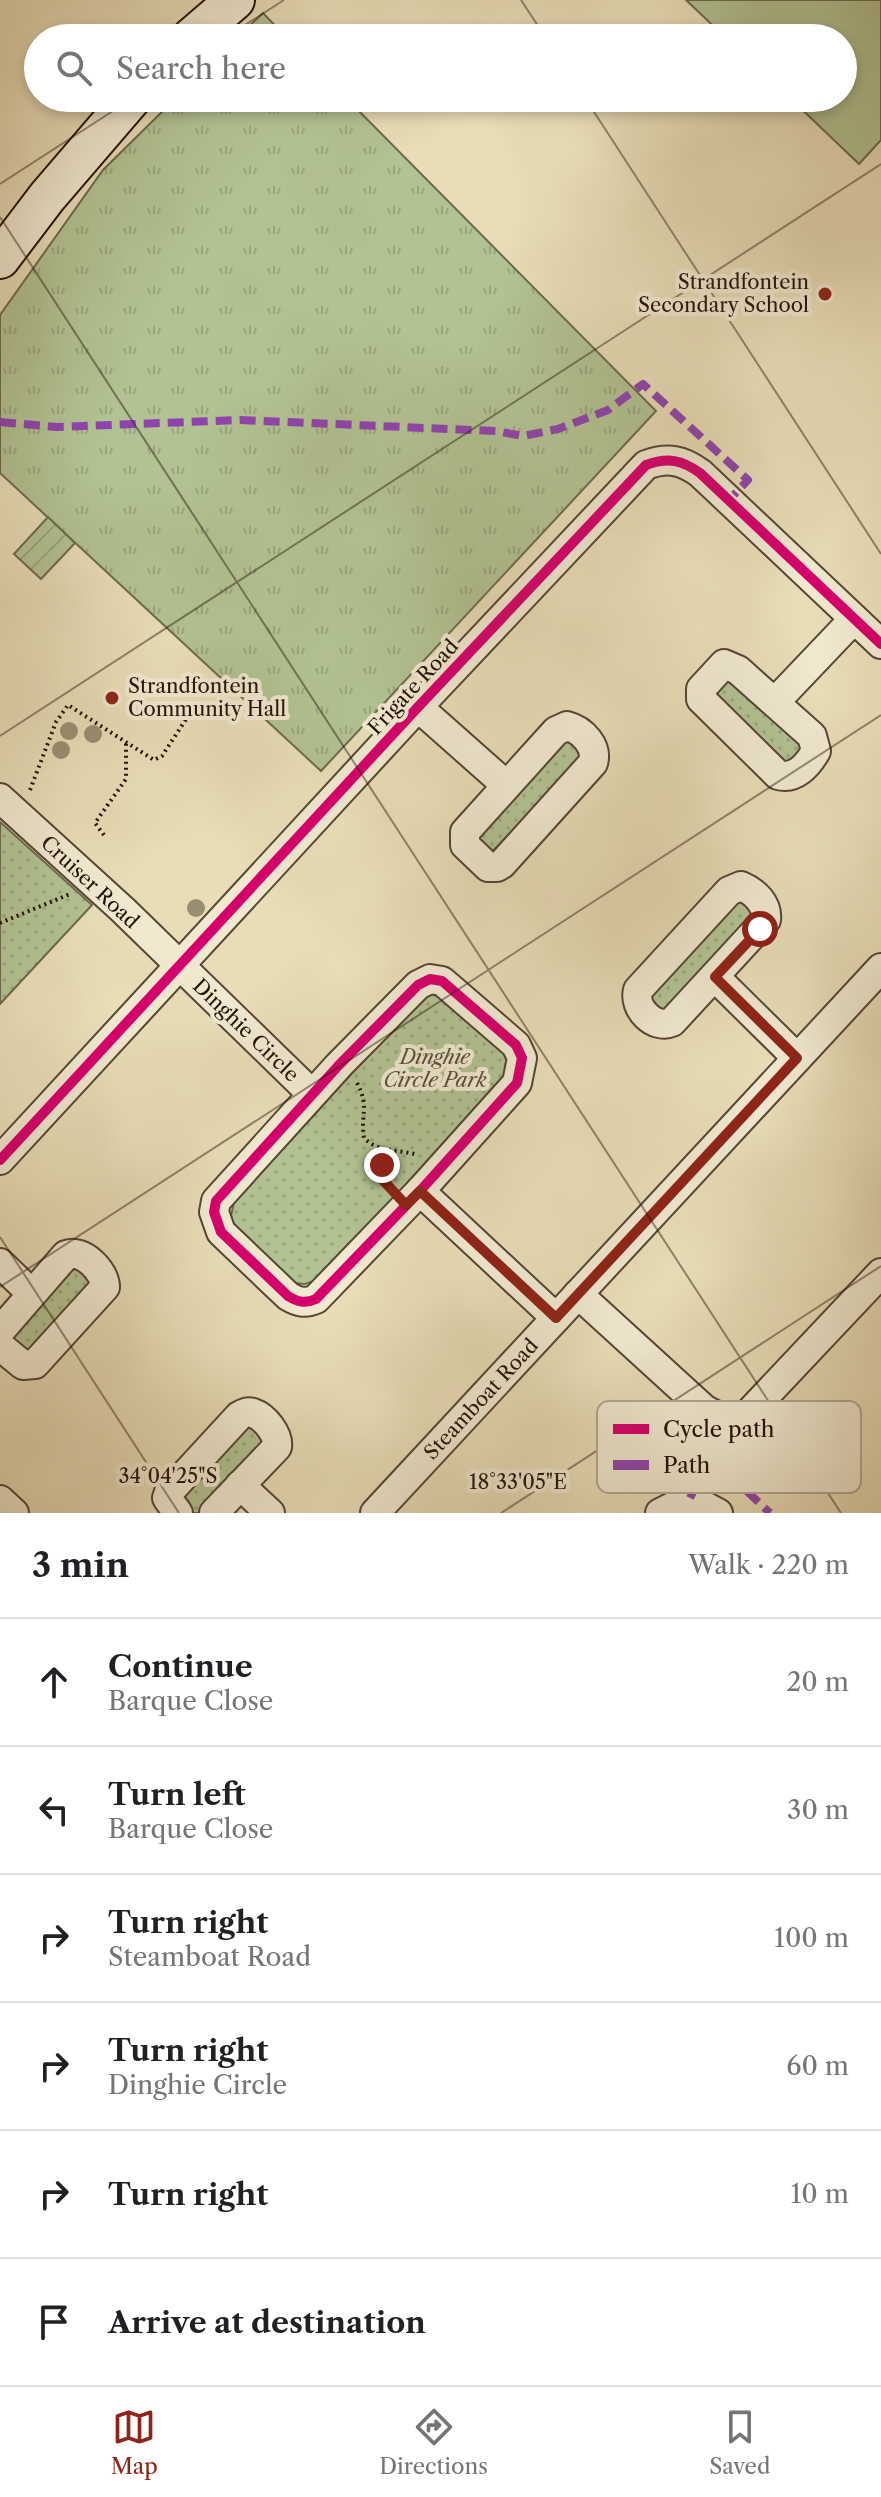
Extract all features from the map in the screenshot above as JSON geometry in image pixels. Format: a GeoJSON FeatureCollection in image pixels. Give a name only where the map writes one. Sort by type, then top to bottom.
{"type":"FeatureCollection","features":[{"type":"Feature","properties":{"kind":"street"},"geometry":{"type":"LineString","coordinates":[[207,24],[235,0]]}},
{"type":"Feature","properties":{"kind":"street"},"geometry":{"type":"LineString","coordinates":[[0,259],[47,197],[120,112]]}},
{"type":"Feature","properties":{"kind":"street","name":"Frigate Road"},"geometry":{"type":"LineString","coordinates":[[0,1160],[646,465],[672,460],[687,464],[700,473],[881,644]]}},
{"type":"Feature","properties":{"kind":"street"},"geometry":{"type":"LineString","coordinates":[[775,702],[854,619]]}},
{"type":"Feature","properties":{"kind":"street"},"geometry":{"type":"LineString","coordinates":[[418,707],[506,785]]}},
{"type":"Feature","properties":{"kind":"street"},"geometry":{"type":"LineString","coordinates":[[567,726],[575,728],[593,748],[593,763],[502,864],[493,868],[488,867],[465,845],[464,835],[506,785],[556,731],[567,726]]}},
{"type":"Feature","properties":{"kind":"street","name":"Cruiser Road"},"geometry":{"type":"LineString","coordinates":[[7,805],[180,966]]}},
{"type":"Feature","properties":{"kind":"street"},"geometry":{"type":"LineString","coordinates":[[741,886],[763,903],[767,909],[766,920],[715,977],[667,1025],[656,1023],[636,1001],[638,990],[648,979],[729,891],[741,886]]}},
{"type":"Feature","properties":{"kind":"street","name":"Dinghie Circle"},"geometry":{"type":"LineString","coordinates":[[180,966],[312,1094]]}},
{"type":"Feature","properties":{"kind":"street","name":"Steamboat Road"},"geometry":{"type":"LineString","coordinates":[[375,1513],[881,968]]}},
{"type":"Feature","properties":{"kind":"street"},"geometry":{"type":"LineString","coordinates":[[715,977],[797,1058]]}},
{"type":"Feature","properties":{"kind":"street","name":"Dinghie Circle"},"geometry":{"type":"LineString","coordinates":[[430,979],[442,981],[516,1045],[522,1058],[517,1083],[413,1198],[316,1299],[298,1301],[288,1296],[221,1232],[215,1220],[216,1201],[339,1065],[418,985],[430,979]]}},
{"type":"Feature","properties":{"kind":"street"},"geometry":{"type":"LineString","coordinates":[[413,1198],[556,1318]]}},
{"type":"Feature","properties":{"kind":"street"},"geometry":{"type":"LineString","coordinates":[[0,1331],[31,1293],[72,1252],[80,1254],[104,1276],[105,1287],[35,1364],[23,1365],[0,1346]]}},
{"type":"Feature","properties":{"kind":"street"},"geometry":{"type":"LineString","coordinates":[[0,1263],[31,1293]]}},
{"type":"Feature","properties":{"kind":"street"},"geometry":{"type":"LineString","coordinates":[[760,1401],[881,1273]]}},
{"type":"Feature","properties":{"kind":"street"},"geometry":{"type":"LineString","coordinates":[[578,1294],[695,1401]]}},
{"type":"Feature","properties":{"kind":"street"},"geometry":{"type":"LineString","coordinates":[[178,1513],[170,1505],[167,1498],[169,1492],[239,1416],[255,1413],[278,1439],[273,1454],[214,1513]]}},
{"type":"Feature","properties":{"kind":"street"},"geometry":{"type":"LineString","coordinates":[[240,1485],[270,1513]]}},
{"type":"Feature","properties":{"kind":"street"},"geometry":{"type":"LineString","coordinates":[[660,1513],[690,1498],[718,1513]]}},
{"type":"Feature","properties":{"kind":"street"},"geometry":{"type":"LineString","coordinates":[[0,1500],[14,1513]]}},
{"type":"Feature","properties":{"kind":"path"},"geometry":{"type":"LineString","coordinates":[[7,805],[29,793],[56,722],[68,705],[154,760],[162,756],[194,707]]}},
{"type":"Feature","properties":{"kind":"path"},"geometry":{"type":"LineString","coordinates":[[104,835],[95,823],[126,779],[126,742]]}},
{"type":"Feature","properties":{"kind":"path"},"geometry":{"type":"LineString","coordinates":[[0,923],[95,884]]}},
{"type":"Feature","properties":{"kind":"path"},"geometry":{"type":"LineString","coordinates":[[339,1065],[354,1079],[362,1093],[364,1138],[380,1149],[405,1151],[441,1167]]}},
{"type":"Feature","properties":{"kind":"path"},"geometry":{"type":"LineString","coordinates":[[380,1149],[380,1177],[413,1198]]}},
{"type":"Feature","properties":{"kind":"green space"},"geometry":{"type":"Polygon","coordinates":[[[686,0],[881,0],[881,140],[859,164],[805,112],[857,112],[857,24],[711,24],[686,0]]]}},
{"type":"Feature","properties":{"kind":"green space"},"geometry":{"type":"Polygon","coordinates":[[[263,13],[274,24],[252,24],[263,13]]]}},
{"type":"Feature","properties":{"kind":"green space"},"geometry":{"type":"Polygon","coordinates":[[[162,112],[360,112],[656,411],[321,771],[0,473],[0,315],[103,170],[162,112]]]}},
{"type":"Feature","properties":{"kind":"green space"},"geometry":{"type":"Polygon","coordinates":[[[48,517],[75,543],[41,579],[14,554],[48,517]]]}},
{"type":"Feature","properties":{"kind":"green space"},"geometry":{"type":"Polygon","coordinates":[[[727,676],[806,751],[785,764],[712,691],[727,676]]]}},
{"type":"Feature","properties":{"kind":"green space"},"geometry":{"type":"Polygon","coordinates":[[[569,736],[586,753],[490,854],[475,834],[569,736]]]}},
{"type":"Feature","properties":{"kind":"green space"},"geometry":{"type":"Polygon","coordinates":[[[0,822],[92,905],[0,1004],[0,822]]]}},
{"type":"Feature","properties":{"kind":"green space"},"geometry":{"type":"Polygon","coordinates":[[[737,898],[757,909],[662,1014],[646,995],[737,898]]]}},
{"type":"Feature","properties":{"kind":"green space","name":"Dinghie Circle Park"},"geometry":{"type":"Polygon","coordinates":[[[444,995],[505,1050],[508,1065],[505,1079],[317,1280],[305,1284],[293,1283],[235,1231],[231,1216],[234,1202],[423,996],[444,995]]]}},
{"type":"Feature","properties":{"kind":"green space"},"geometry":{"type":"Polygon","coordinates":[[[79,1264],[94,1279],[27,1355],[8,1336],[71,1268],[79,1264]]]}},
{"type":"Feature","properties":{"kind":"green space"},"geometry":{"type":"Polygon","coordinates":[[[249,1425],[266,1441],[202,1513],[193,1513],[182,1503],[182,1495],[249,1425]]]}},
{"type":"Feature","properties":{"kind":"marked path"},"geometry":{"type":"LineString","coordinates":[[0,422],[57,427],[240,420],[496,431],[523,436],[558,429],[608,410],[643,384],[748,480],[728,501]]}},
{"type":"Feature","properties":{"kind":"marked path"},"geometry":{"type":"LineString","coordinates":[[690,1498],[693,1493]]}},
{"type":"Feature","properties":{"kind":"marked path"},"geometry":{"type":"LineString","coordinates":[[749,1493],[770,1513]]}},
{"type":"Feature","properties":{"kind":"cycle path"},"geometry":{"type":"LineString","coordinates":[[0,1160],[646,465],[674,461],[700,473],[881,644]]}},
{"type":"Feature","properties":{"kind":"cycle path"},"geometry":{"type":"LineString","coordinates":[[430,979],[442,981],[516,1045],[522,1058],[517,1083],[420,1191],[316,1299],[305,1302],[295,1300],[221,1232],[214,1212],[216,1201],[339,1065],[418,985],[430,979]]}},
{"type":"Feature","properties":{"kind":"place","name":"Strandfontein Secondary School"},"geometry":{"type":"Point","coordinates":[825,294]}},
{"type":"Feature","properties":{"kind":"place","name":"Strandfontein Community Hall"},"geometry":{"type":"Point","coordinates":[112,698]}},
{"type":"Feature","properties":{"kind":"route"},"geometry":{"type":"LineString","coordinates":[[382,1165],[380,1177],[406,1205],[420,1191],[556,1318],[797,1058],[715,977],[760,929]]}}]}
